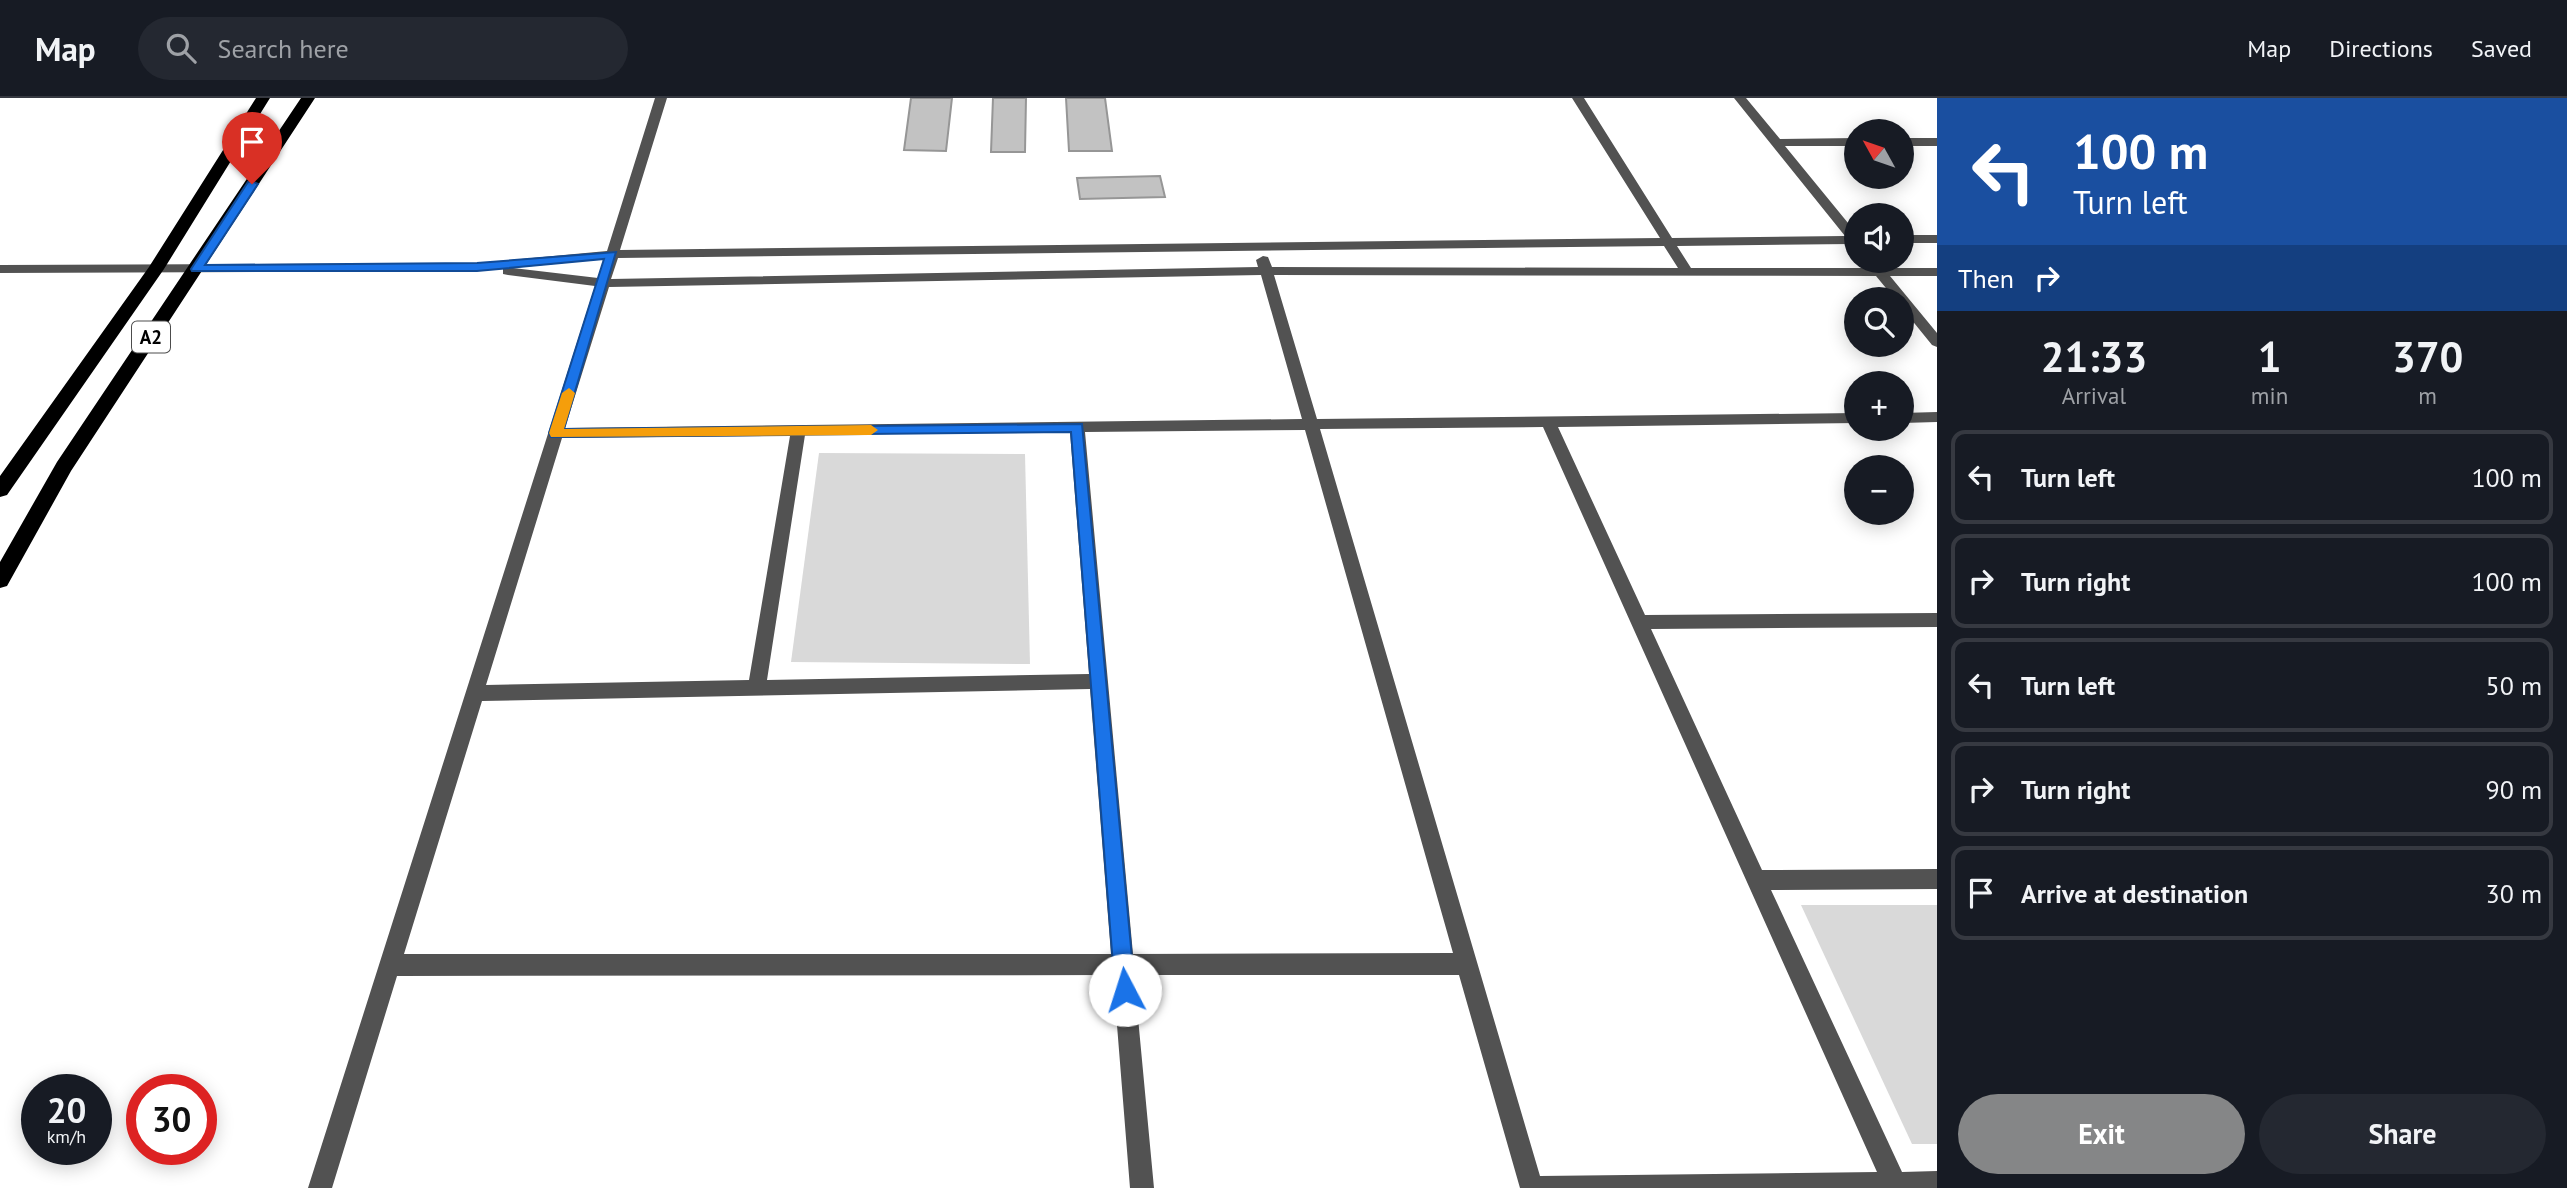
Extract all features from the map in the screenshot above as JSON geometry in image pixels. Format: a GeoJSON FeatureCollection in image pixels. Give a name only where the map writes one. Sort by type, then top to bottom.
{"type":"FeatureCollection","features":[{"type":"Feature","properties":{"kind":"highway","name":"A2"},"geometry":{"type":"LineString","coordinates":[[0,490],[156,268],[263,98]]}},
{"type":"Feature","properties":{"kind":"highway","name":"A2"},"geometry":{"type":"LineString","coordinates":[[0,580],[64,467],[308,98]]}},
{"type":"Feature","properties":{"kind":"street"},"geometry":{"type":"LineString","coordinates":[[320,1188],[660,98]]}},
{"type":"Feature","properties":{"kind":"street"},"geometry":{"type":"LineString","coordinates":[[1578,98],[1687,272]]}},
{"type":"Feature","properties":{"kind":"street"},"geometry":{"type":"LineString","coordinates":[[1740,98],[1844,226]]}},
{"type":"Feature","properties":{"kind":"street"},"geometry":{"type":"LineString","coordinates":[[1776,142],[1844,142]]}},
{"type":"Feature","properties":{"kind":"street"},"geometry":{"type":"LineString","coordinates":[[1914,142],[1937,142]]}},
{"type":"Feature","properties":{"kind":"street"},"geometry":{"type":"LineString","coordinates":[[1914,239],[1937,239]]}},
{"type":"Feature","properties":{"kind":"street"},"geometry":{"type":"LineString","coordinates":[[0,270],[477,267],[612,254],[1844,241]]}},
{"type":"Feature","properties":{"kind":"street"},"geometry":{"type":"LineString","coordinates":[[1260,248],[1532,1188],[1937,1183]]}},
{"type":"Feature","properties":{"kind":"street"},"geometry":{"type":"LineString","coordinates":[[477,267],[603,283],[1266,271],[1844,272]]}},
{"type":"Feature","properties":{"kind":"street"},"geometry":{"type":"LineString","coordinates":[[1914,272],[1937,272]]}},
{"type":"Feature","properties":{"kind":"street"},"geometry":{"type":"LineString","coordinates":[[1882,273],[1937,342]]}},
{"type":"Feature","properties":{"kind":"street"},"geometry":{"type":"LineString","coordinates":[[1914,418],[1937,417]]}},
{"type":"Feature","properties":{"kind":"street"},"geometry":{"type":"LineString","coordinates":[[556,433],[1844,418]]}},
{"type":"Feature","properties":{"kind":"street"},"geometry":{"type":"LineString","coordinates":[[1548,422],[1895,1184]]}},
{"type":"Feature","properties":{"kind":"street"},"geometry":{"type":"LineString","coordinates":[[1077,427],[1142,1188]]}},
{"type":"Feature","properties":{"kind":"street"},"geometry":{"type":"LineString","coordinates":[[757,687],[798,431]]}},
{"type":"Feature","properties":{"kind":"street"},"geometry":{"type":"LineString","coordinates":[[1639,622],[1937,620]]}},
{"type":"Feature","properties":{"kind":"street"},"geometry":{"type":"LineString","coordinates":[[475,693],[1099,681]]}},
{"type":"Feature","properties":{"kind":"street"},"geometry":{"type":"LineString","coordinates":[[1756,880],[1937,879]]}},
{"type":"Feature","properties":{"kind":"street"},"geometry":{"type":"LineString","coordinates":[[391,965],[1467,964]]}},
{"type":"Feature","properties":{"kind":"shaded area"},"geometry":{"type":"Polygon","coordinates":[[[819,453],[1025,454],[1030,664],[791,662],[819,453]]]}},
{"type":"Feature","properties":{"kind":"shaded area"},"geometry":{"type":"Polygon","coordinates":[[[1801,905],[1937,905],[1937,1144],[1912,1144],[1801,905]]]}},
{"type":"Feature","properties":{"kind":"building"},"geometry":{"type":"Polygon","coordinates":[[[911,98],[952,98],[946,151],[904,150],[911,98]]]}},
{"type":"Feature","properties":{"kind":"building"},"geometry":{"type":"Polygon","coordinates":[[[993,98],[1026,98],[1025,152],[991,152],[993,98]]]}},
{"type":"Feature","properties":{"kind":"building"},"geometry":{"type":"Polygon","coordinates":[[[1066,98],[1105,98],[1112,151],[1069,151],[1066,98]]]}},
{"type":"Feature","properties":{"kind":"building"},"geometry":{"type":"Polygon","coordinates":[[[1160,176],[1165,197],[1080,199],[1077,178],[1160,176]]]}},
{"type":"Feature","properties":{"kind":"slow traffic"},"geometry":{"type":"LineString","coordinates":[[569,393],[556,433],[871,430]]}},
{"type":"Feature","properties":{"kind":"route"},"geometry":{"type":"LineString","coordinates":[[252,184],[197,269],[477,267],[612,254],[556,433],[1077,427],[1125,990]]}}]}
